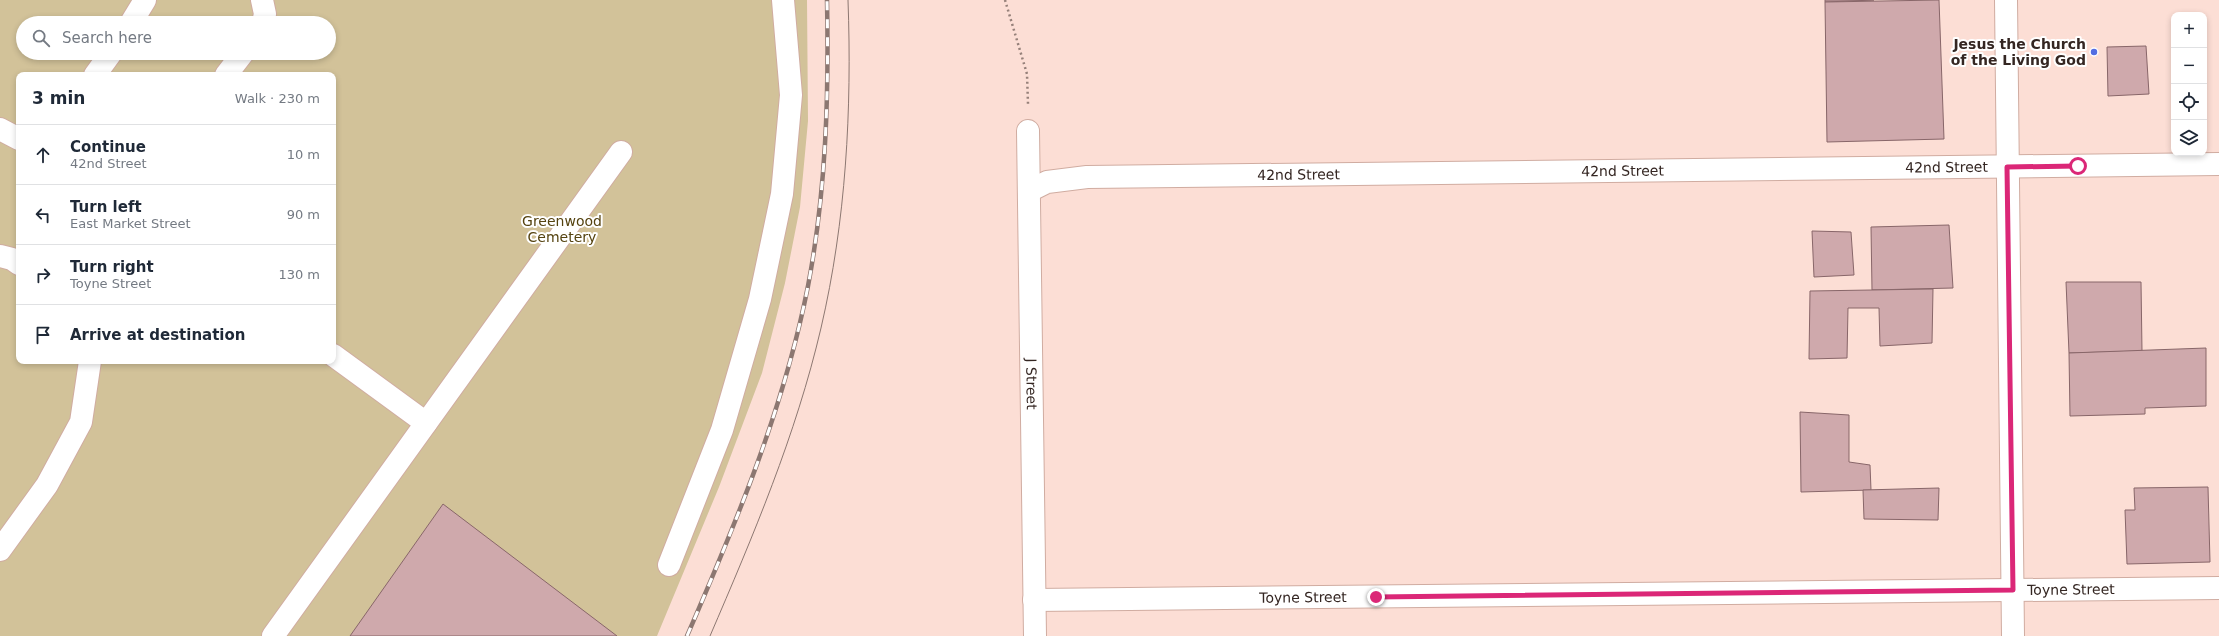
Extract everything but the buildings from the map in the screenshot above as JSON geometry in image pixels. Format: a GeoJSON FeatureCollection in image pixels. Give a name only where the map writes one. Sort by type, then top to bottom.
{"type":"FeatureCollection","features":[{"type":"Feature","properties":{"kind":"street"},"geometry":{"type":"LineString","coordinates":[[135,16],[145,0]]}},
{"type":"Feature","properties":{"kind":"street"},"geometry":{"type":"LineString","coordinates":[[262,0],[265,16]]}},
{"type":"Feature","properties":{"kind":"street"},"geometry":{"type":"LineString","coordinates":[[669,564],[722,430],[760,299],[781,201],[791,95],[783,0]]}},
{"type":"Feature","properties":{"kind":"street"},"geometry":{"type":"LineString","coordinates":[[2006,0],[2013,636]]}},
{"type":"Feature","properties":{"kind":"street"},"geometry":{"type":"LineString","coordinates":[[97,72],[106,60]]}},
{"type":"Feature","properties":{"kind":"street"},"geometry":{"type":"LineString","coordinates":[[228,72],[238,60]]}},
{"type":"Feature","properties":{"kind":"street"},"geometry":{"type":"LineString","coordinates":[[0,129],[16,137]]}},
{"type":"Feature","properties":{"kind":"street","name":"J Street"},"geometry":{"type":"LineString","coordinates":[[1028,131],[1035,636]]}},
{"type":"Feature","properties":{"kind":"street"},"geometry":{"type":"LineString","coordinates":[[273,636],[621,152]]}},
{"type":"Feature","properties":{"kind":"street","name":"42nd Street"},"geometry":{"type":"LineString","coordinates":[[1029,191],[1047,182],[1088,177],[2219,164]]}},
{"type":"Feature","properties":{"kind":"street"},"geometry":{"type":"LineString","coordinates":[[336,357],[426,423]]}},
{"type":"Feature","properties":{"kind":"street"},"geometry":{"type":"LineString","coordinates":[[0,550],[47,485],[81,422],[90,364]]}},
{"type":"Feature","properties":{"kind":"street","name":"Toyne Street"},"geometry":{"type":"LineString","coordinates":[[1034,600],[2219,588]]}},
{"type":"Feature","properties":{"kind":"path"},"geometry":{"type":"LineString","coordinates":[[1005,0],[1027,74],[1028,131]]}},
{"type":"Feature","properties":{"kind":"green space","name":"Greenwood Cemetery"},"geometry":{"type":"Polygon","coordinates":[[[0,0],[807,0],[808,121],[800,207],[785,283],[762,373],[719,487],[657,636],[0,636],[0,0]]]}},
{"type":"Feature","properties":{"kind":"tram line"},"geometry":{"type":"LineString","coordinates":[[710,636],[742,561],[786,446],[811,368],[830,288],[842,206],[848,124],[848,0]]}},
{"type":"Feature","properties":{"kind":"railway"},"geometry":{"type":"LineString","coordinates":[[687,636],[723,551],[772,421],[786,376],[808,286],[819,215],[825,144],[827,108],[827,0]]}},
{"type":"Feature","properties":{"kind":"place","name":"Jesus the Church of the Living God"},"geometry":{"type":"Point","coordinates":[2094,52]}},
{"type":"Feature","properties":{"kind":"route"},"geometry":{"type":"LineString","coordinates":[[1376,597],[2013,590],[2007,167],[2078,166]]}}]}
